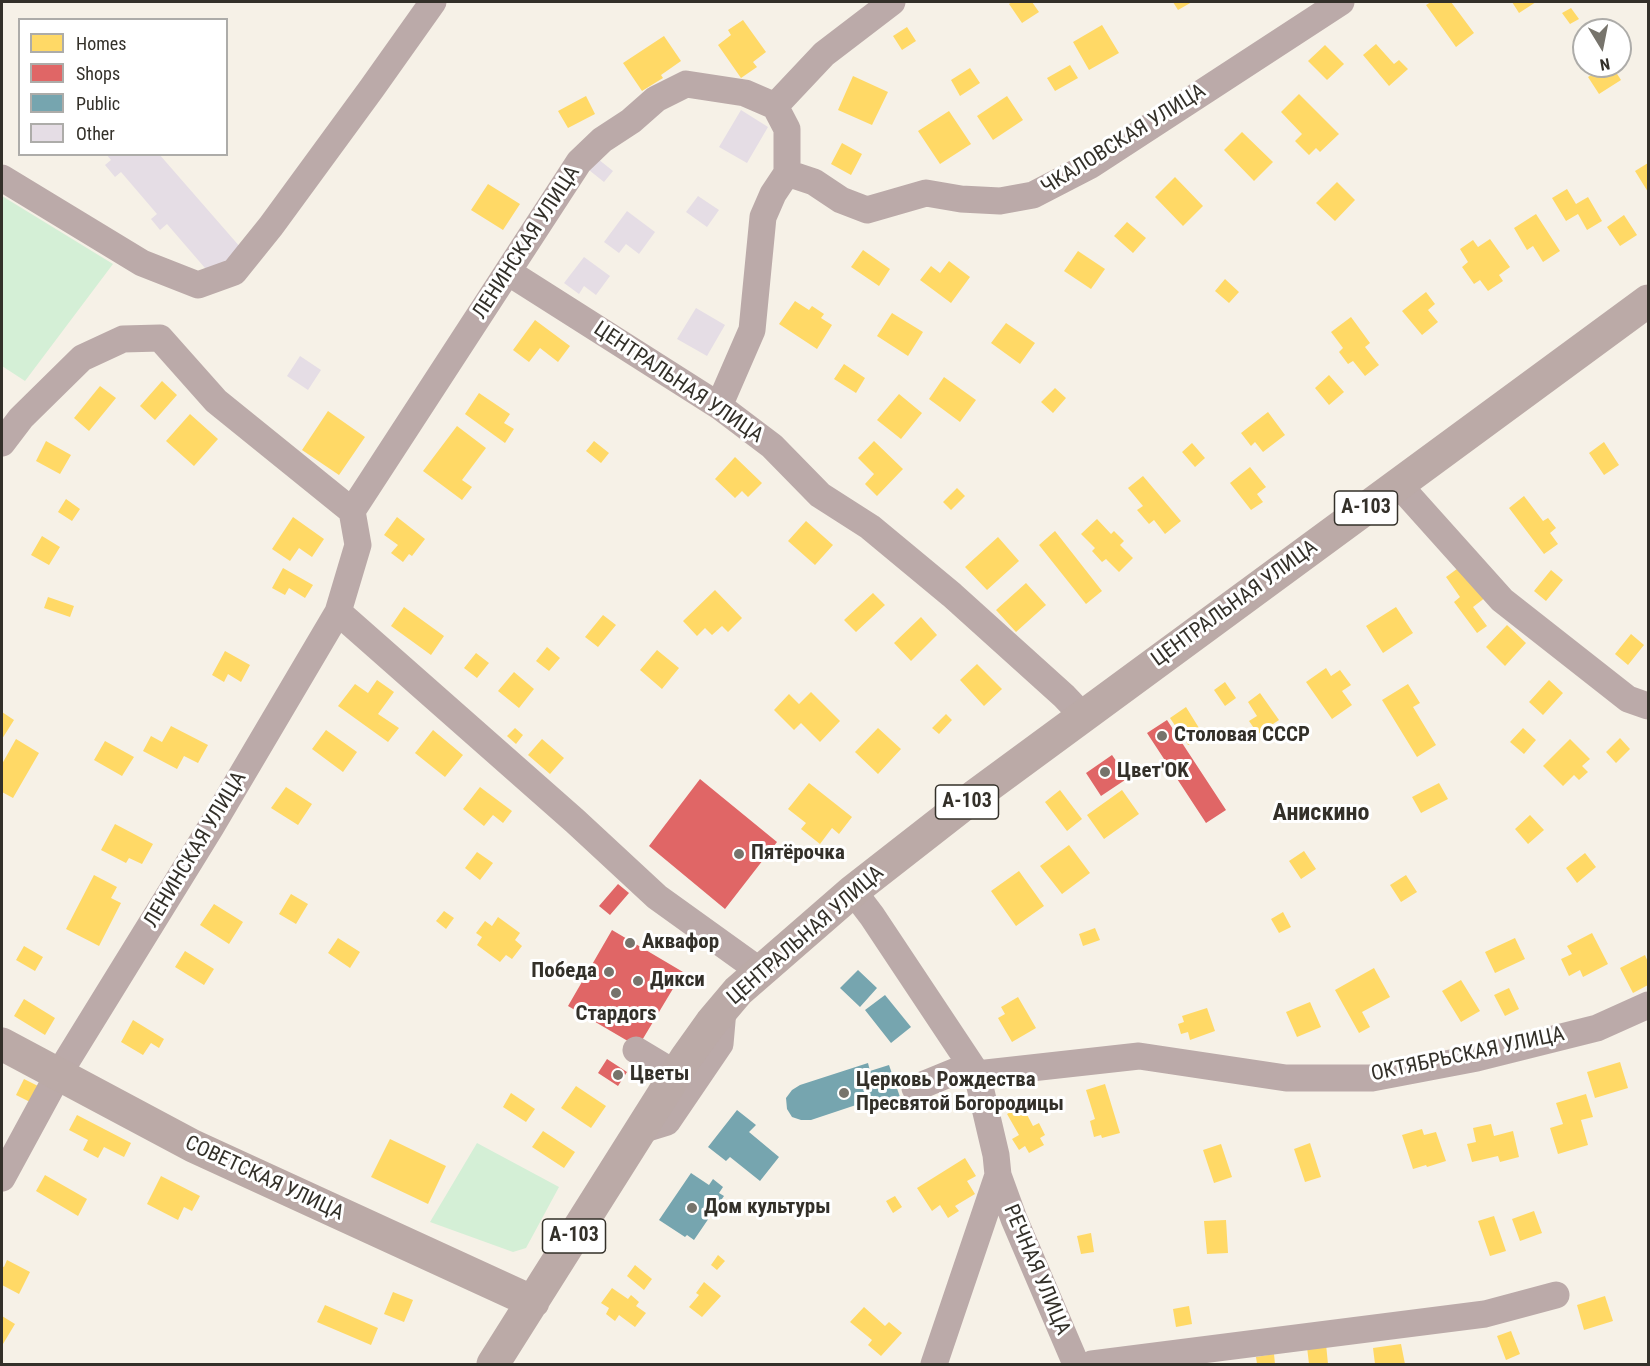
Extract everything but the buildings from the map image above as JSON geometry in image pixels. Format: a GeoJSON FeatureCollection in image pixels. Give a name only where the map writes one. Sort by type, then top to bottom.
{"type":"FeatureCollection","features":[{"type":"Feature","properties":{"kind":"main road","name":"ЦЕНТРАЛЬНАЯ УЛИЦА"},"geometry":{"type":"LineString","coordinates":[[493,1365],[676,1074],[711,1023],[738,991],[853,891],[976,795],[1648,301]]}},
{"type":"Feature","properties":{"kind":"main road","name":"СОВЕТСКАЯ УЛИЦА"},"geometry":{"type":"LineString","coordinates":[[2,1044],[193,1146],[533,1302]]}},
{"type":"Feature","properties":{"kind":"street"},"geometry":{"type":"LineString","coordinates":[[2,178],[142,263],[198,285],[234,272],[359,107],[433,2]]}},
{"type":"Feature","properties":{"kind":"street"},"geometry":{"type":"LineString","coordinates":[[719,406],[752,330],[763,217],[773,194],[787,173],[787,129],[775,106],[824,54],[892,2]]}},
{"type":"Feature","properties":{"kind":"street","name":"ЧКАЛОВСКАЯ УЛИЦА"},"geometry":{"type":"LineString","coordinates":[[787,173],[814,183],[841,200],[867,210],[926,193],[961,199],[1000,201],[1033,195],[1091,165],[1341,2]]}},
{"type":"Feature","properties":{"kind":"street","name":"ЛЕНИНСКАЯ УЛИЦА"},"geometry":{"type":"LineString","coordinates":[[2,1178],[58,1074],[205,837],[338,612],[358,545],[352,511],[579,162],[602,140],[631,121],[656,99],[686,84],[745,93],[775,106]]}},
{"type":"Feature","properties":{"kind":"street","name":"ЦЕНТРАЛЬНАЯ УЛИЦА"},"geometry":{"type":"LineString","coordinates":[[508,272],[719,406],[772,447],[820,495],[870,527],[952,595],[1064,696],[1083,716]]}},
{"type":"Feature","properties":{"kind":"street"},"geometry":{"type":"LineString","coordinates":[[2,442],[21,418],[82,358],[123,339],[160,338],[216,401],[352,511]]}},
{"type":"Feature","properties":{"kind":"street"},"geometry":{"type":"LineString","coordinates":[[1398,484],[1502,600],[1628,699],[1648,706]]}},
{"type":"Feature","properties":{"kind":"street"},"geometry":{"type":"LineString","coordinates":[[338,612],[575,821],[657,897],[760,971]]}},
{"type":"Feature","properties":{"kind":"street"},"geometry":{"type":"LineString","coordinates":[[853,891],[974,1069],[996,1155],[998,1175],[934,1365]]}},
{"type":"Feature","properties":{"kind":"street","name":"ОКТЯБРЬСКАЯ УЛИЦА"},"geometry":{"type":"LineString","coordinates":[[915,1088],[974,1069],[1139,1056],[1286,1078],[1372,1078],[1478,1058],[1597,1028],[1648,1005]]}},
{"type":"Feature","properties":{"kind":"street"},"geometry":{"type":"LineString","coordinates":[[641,1130],[667,1122],[687,1093],[720,1044],[723,1010]]}},
{"type":"Feature","properties":{"kind":"street"},"geometry":{"type":"LineString","coordinates":[[636,1050],[676,1074]]}},
{"type":"Feature","properties":{"kind":"street","name":"РЕЧНАЯ УЛИЦА"},"geometry":{"type":"LineString","coordinates":[[998,1175],[1014,1219],[1076,1365]]}},
{"type":"Feature","properties":{"kind":"street"},"geometry":{"type":"LineString","coordinates":[[1092,1365],[1485,1314],[1556,1295]]}},
{"type":"Feature","properties":{"kind":"green space"},"geometry":{"type":"Polygon","coordinates":[[[2,196],[113,264],[25,381],[2,366],[2,196]]]}},
{"type":"Feature","properties":{"kind":"green space"},"geometry":{"type":"Polygon","coordinates":[[[477,1143],[559,1187],[526,1248],[513,1252],[430,1222],[477,1143]]]}},
{"type":"Feature","properties":{"kind":"place","name":"Столовая СССР"},"geometry":{"type":"Point","coordinates":[1162,736]}},
{"type":"Feature","properties":{"kind":"place","name":"Цвет'OK"},"geometry":{"type":"Point","coordinates":[1105,772]}},
{"type":"Feature","properties":{"kind":"place","name":"Пятёрочка"},"geometry":{"type":"Point","coordinates":[739,854]}},
{"type":"Feature","properties":{"kind":"place","name":"Аквафор"},"geometry":{"type":"Point","coordinates":[630,943]}},
{"type":"Feature","properties":{"kind":"place","name":"Победа"},"geometry":{"type":"Point","coordinates":[609,972]}},
{"type":"Feature","properties":{"kind":"place","name":"Дикси"},"geometry":{"type":"Point","coordinates":[638,981]}},
{"type":"Feature","properties":{"kind":"place","name":"Стардогs"},"geometry":{"type":"Point","coordinates":[616,993]}},
{"type":"Feature","properties":{"kind":"place","name":"Цветы"},"geometry":{"type":"Point","coordinates":[618,1075]}},
{"type":"Feature","properties":{"kind":"place","name":"Церковь Рождества Пресвятой Богородицы"},"geometry":{"type":"Point","coordinates":[844,1093]}},
{"type":"Feature","properties":{"kind":"place","name":"Дом культуры"},"geometry":{"type":"Point","coordinates":[692,1208]}},
{"type":"Feature","properties":{"kind":"district","name":"Анискино"},"geometry":{"type":"Point","coordinates":[1321,814]}}]}
